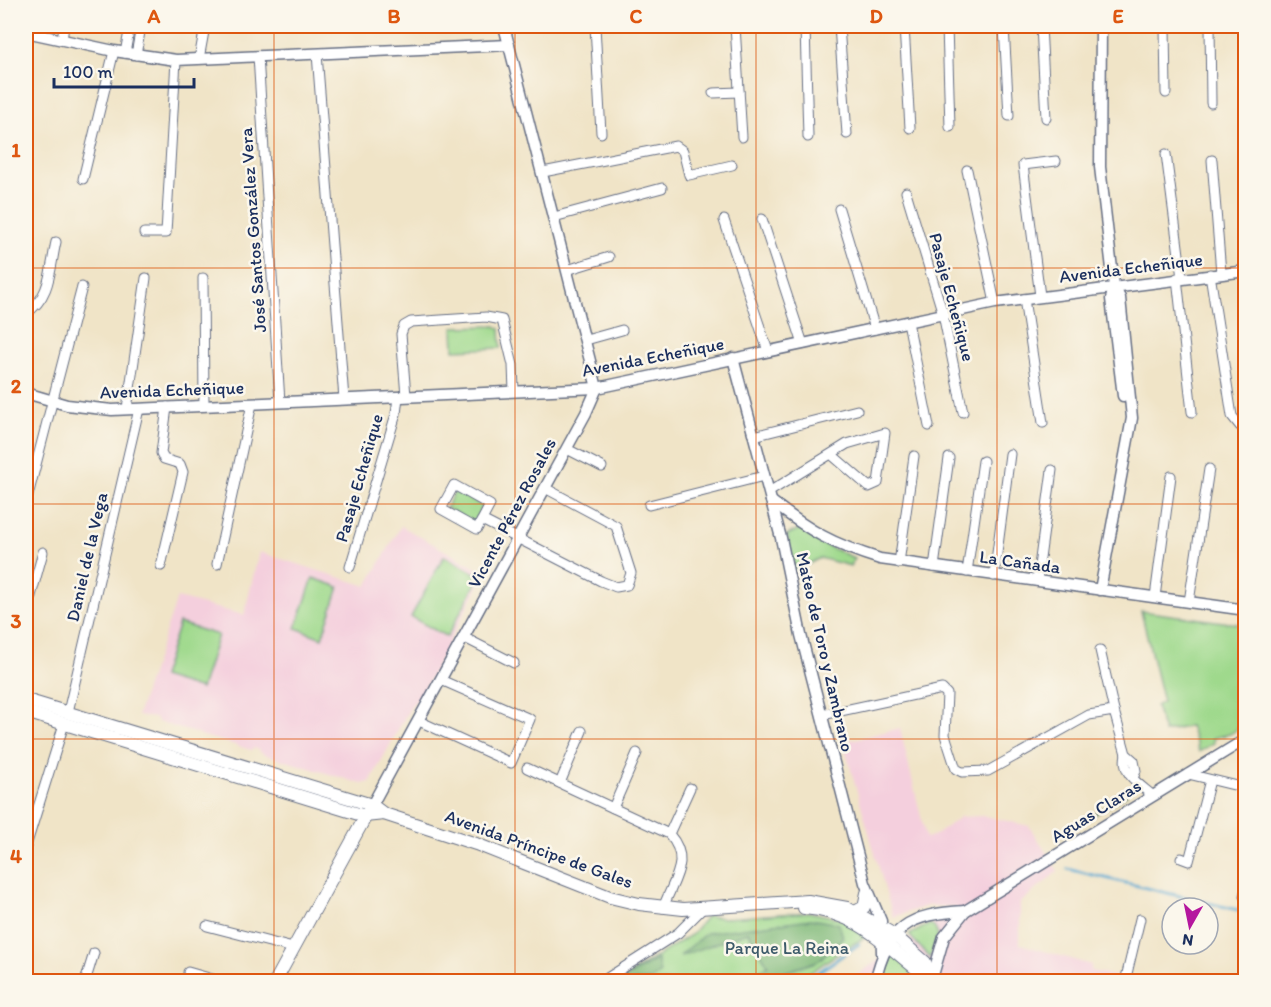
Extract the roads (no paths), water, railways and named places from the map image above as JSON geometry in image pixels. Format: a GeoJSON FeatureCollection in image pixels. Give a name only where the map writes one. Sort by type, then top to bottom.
{"type":"FeatureCollection","features":[{"type":"Feature","properties":{"kind":"main road","name":"Avenida Príncipe de Gales"},"geometry":{"type":"LineString","coordinates":[[26,700],[66,718],[365,816],[384,814]]}},
{"type":"Feature","properties":{"kind":"main road","name":"Avenida Príncipe de Gales"},"geometry":{"type":"LineString","coordinates":[[26,712],[66,718],[372,805],[384,814],[476,844],[610,897],[663,908],[703,908],[808,901],[855,912],[885,939]]}},
{"type":"Feature","properties":{"kind":"main road","name":"Vicente Pérez Rosales"},"geometry":{"type":"LineString","coordinates":[[275,981],[372,805]]}},
{"type":"Feature","properties":{"kind":"main road"},"geometry":{"type":"LineString","coordinates":[[855,912],[864,907],[867,893]]}},
{"type":"Feature","properties":{"kind":"main road","name":"Avenida Príncipe de Gales"},"geometry":{"type":"LineString","coordinates":[[756,905],[809,908],[842,916],[925,962],[933,981]]}},
{"type":"Feature","properties":{"kind":"street"},"geometry":{"type":"LineString","coordinates":[[62,40],[64,26]]}},
{"type":"Feature","properties":{"kind":"street"},"geometry":{"type":"LineString","coordinates":[[83,179],[125,53],[130,26]]}},
{"type":"Feature","properties":{"kind":"street"},"geometry":{"type":"LineString","coordinates":[[125,53],[141,26]]}},
{"type":"Feature","properties":{"kind":"street"},"geometry":{"type":"LineString","coordinates":[[199,59],[205,26]]}},
{"type":"Feature","properties":{"kind":"street"},"geometry":{"type":"LineString","coordinates":[[504,26],[597,388]]}},
{"type":"Feature","properties":{"kind":"street"},"geometry":{"type":"LineString","coordinates":[[594,26],[601,133]]}},
{"type":"Feature","properties":{"kind":"street"},"geometry":{"type":"LineString","coordinates":[[735,26],[742,137]]}},
{"type":"Feature","properties":{"kind":"street"},"geometry":{"type":"LineString","coordinates":[[805,26],[808,137]]}},
{"type":"Feature","properties":{"kind":"street"},"geometry":{"type":"LineString","coordinates":[[839,26],[847,134]]}},
{"type":"Feature","properties":{"kind":"street"},"geometry":{"type":"LineString","coordinates":[[904,26],[910,128]]}},
{"type":"Feature","properties":{"kind":"street"},"geometry":{"type":"LineString","coordinates":[[947,26],[951,127]]}},
{"type":"Feature","properties":{"kind":"street"},"geometry":{"type":"LineString","coordinates":[[1004,26],[1009,116]]}},
{"type":"Feature","properties":{"kind":"street"},"geometry":{"type":"LineString","coordinates":[[1041,26],[1046,118]]}},
{"type":"Feature","properties":{"kind":"street"},"geometry":{"type":"LineString","coordinates":[[1100,590],[1129,435],[1111,299],[1114,286],[1100,167],[1101,26]]}},
{"type":"Feature","properties":{"kind":"street"},"geometry":{"type":"LineString","coordinates":[[1165,26],[1166,93]]}},
{"type":"Feature","properties":{"kind":"street"},"geometry":{"type":"LineString","coordinates":[[1210,26],[1211,104]]}},
{"type":"Feature","properties":{"kind":"street"},"geometry":{"type":"LineString","coordinates":[[26,32],[125,53],[176,60],[509,45]]}},
{"type":"Feature","properties":{"kind":"street"},"geometry":{"type":"LineString","coordinates":[[317,54],[344,399]]}},
{"type":"Feature","properties":{"kind":"street","name":"José Santos González Vera"},"geometry":{"type":"LineString","coordinates":[[258,56],[280,402]]}},
{"type":"Feature","properties":{"kind":"street"},"geometry":{"type":"LineString","coordinates":[[144,232],[166,232],[176,60]]}},
{"type":"Feature","properties":{"kind":"street"},"geometry":{"type":"LineString","coordinates":[[26,77],[26,88]]}},
{"type":"Feature","properties":{"kind":"street"},"geometry":{"type":"LineString","coordinates":[[713,93],[739,92]]}},
{"type":"Feature","properties":{"kind":"street"},"geometry":{"type":"LineString","coordinates":[[543,172],[676,146],[683,150],[689,176],[732,165]]}},
{"type":"Feature","properties":{"kind":"street"},"geometry":{"type":"LineString","coordinates":[[1166,154],[1192,412]]}},
{"type":"Feature","properties":{"kind":"street"},"geometry":{"type":"LineString","coordinates":[[1212,160],[1216,274],[1232,416],[1240,426]]}},
{"type":"Feature","properties":{"kind":"street"},"geometry":{"type":"LineString","coordinates":[[1040,296],[1023,165],[1056,161]]}},
{"type":"Feature","properties":{"kind":"street"},"geometry":{"type":"LineString","coordinates":[[967,171],[995,303]]}},
{"type":"Feature","properties":{"kind":"street"},"geometry":{"type":"LineString","coordinates":[[554,217],[662,188]]}},
{"type":"Feature","properties":{"kind":"street","name":"Pasaje Echeñique"},"geometry":{"type":"LineString","coordinates":[[906,192],[943,314],[963,412]]}},
{"type":"Feature","properties":{"kind":"street"},"geometry":{"type":"LineString","coordinates":[[839,209],[875,329]]}},
{"type":"Feature","properties":{"kind":"street"},"geometry":{"type":"LineString","coordinates":[[762,219],[802,344]]}},
{"type":"Feature","properties":{"kind":"street"},"geometry":{"type":"LineString","coordinates":[[724,220],[768,351]]}},
{"type":"Feature","properties":{"kind":"street"},"geometry":{"type":"LineString","coordinates":[[26,313],[43,298],[56,242]]}},
{"type":"Feature","properties":{"kind":"street"},"geometry":{"type":"LineString","coordinates":[[567,270],[609,257]]}},
{"type":"Feature","properties":{"kind":"street","name":"Avenida Echeñique"},"geometry":{"type":"LineString","coordinates":[[26,393],[89,409],[139,409],[597,388],[995,303],[1245,270]]}},
{"type":"Feature","properties":{"kind":"street"},"geometry":{"type":"LineString","coordinates":[[127,409],[146,278]]}},
{"type":"Feature","properties":{"kind":"street"},"geometry":{"type":"LineString","coordinates":[[203,278],[204,406]]}},
{"type":"Feature","properties":{"kind":"street"},"geometry":{"type":"LineString","coordinates":[[26,503],[82,287]]}},
{"type":"Feature","properties":{"kind":"street"},"geometry":{"type":"LineString","coordinates":[[1024,299],[1043,423]]}},
{"type":"Feature","properties":{"kind":"street","name":"Pasaje Echeñique"},"geometry":{"type":"LineString","coordinates":[[350,567],[402,397],[401,334],[404,326],[411,322],[486,317],[501,320],[513,365],[514,392]]}},
{"type":"Feature","properties":{"kind":"street"},"geometry":{"type":"LineString","coordinates":[[908,322],[929,426]]}},
{"type":"Feature","properties":{"kind":"street"},"geometry":{"type":"LineString","coordinates":[[586,340],[622,330]]}},
{"type":"Feature","properties":{"kind":"street","name":"Mateo de Toro y Zambrano"},"geometry":{"type":"LineString","coordinates":[[733,358],[777,523],[867,893],[885,939]]}},
{"type":"Feature","properties":{"kind":"street","name":"Vicente Pérez Rosales"},"geometry":{"type":"LineString","coordinates":[[372,805],[518,540],[597,388]]}},
{"type":"Feature","properties":{"kind":"street"},"geometry":{"type":"LineString","coordinates":[[217,564],[252,404]]}},
{"type":"Feature","properties":{"kind":"street"},"geometry":{"type":"LineString","coordinates":[[161,566],[183,472],[180,464],[164,459],[161,453],[167,407]]}},
{"type":"Feature","properties":{"kind":"street","name":"Daniel de la Vega"},"geometry":{"type":"LineString","coordinates":[[26,846],[66,718],[139,409]]}},
{"type":"Feature","properties":{"kind":"street"},"geometry":{"type":"LineString","coordinates":[[754,436],[857,410]]}},
{"type":"Feature","properties":{"kind":"street"},"geometry":{"type":"LineString","coordinates":[[770,497],[831,454],[847,444],[885,433],[878,483],[869,487],[831,454]]}},
{"type":"Feature","properties":{"kind":"street"},"geometry":{"type":"LineString","coordinates":[[567,449],[603,467]]}},
{"type":"Feature","properties":{"kind":"street"},"geometry":{"type":"LineString","coordinates":[[994,576],[1010,454]]}},
{"type":"Feature","properties":{"kind":"street"},"geometry":{"type":"LineString","coordinates":[[899,563],[914,456]]}},
{"type":"Feature","properties":{"kind":"street"},"geometry":{"type":"LineString","coordinates":[[934,567],[949,458]]}},
{"type":"Feature","properties":{"kind":"street"},"geometry":{"type":"LineString","coordinates":[[967,572],[983,461]]}},
{"type":"Feature","properties":{"kind":"street"},"geometry":{"type":"LineString","coordinates":[[1189,602],[1209,469]]}},
{"type":"Feature","properties":{"kind":"street"},"geometry":{"type":"LineString","coordinates":[[1037,581],[1052,470]]}},
{"type":"Feature","properties":{"kind":"street"},"geometry":{"type":"LineString","coordinates":[[650,506],[764,476]]}},
{"type":"Feature","properties":{"kind":"street"},"geometry":{"type":"LineString","coordinates":[[1155,597],[1171,476]]}},
{"type":"Feature","properties":{"kind":"street"},"geometry":{"type":"LineString","coordinates":[[454,485],[490,505],[482,520],[477,529],[441,509],[454,485]]}},
{"type":"Feature","properties":{"kind":"street"},"geometry":{"type":"LineString","coordinates":[[482,520],[616,587],[627,585],[630,579],[629,567],[616,526],[545,488]]}},
{"type":"Feature","properties":{"kind":"street","name":"La Cañada"},"geometry":{"type":"LineString","coordinates":[[770,497],[798,523],[837,546],[899,563],[1245,610]]}},
{"type":"Feature","properties":{"kind":"street"},"geometry":{"type":"LineString","coordinates":[[777,523],[798,523]]}},
{"type":"Feature","properties":{"kind":"street"},"geometry":{"type":"LineString","coordinates":[[26,614],[43,552]]}},
{"type":"Feature","properties":{"kind":"street"},"geometry":{"type":"LineString","coordinates":[[465,638],[514,663]]}},
{"type":"Feature","properties":{"kind":"street"},"geometry":{"type":"LineString","coordinates":[[1100,650],[1125,751],[1134,761],[1136,771],[1133,778],[1152,795]]}},
{"type":"Feature","properties":{"kind":"street"},"geometry":{"type":"LineString","coordinates":[[419,721],[511,763],[530,719],[441,680]]}},
{"type":"Feature","properties":{"kind":"street"},"geometry":{"type":"LineString","coordinates":[[822,715],[942,688],[947,694],[947,746],[951,761],[956,769],[962,772],[988,771],[1089,715],[1114,711]]}},
{"type":"Feature","properties":{"kind":"street"},"geometry":{"type":"LineString","coordinates":[[560,783],[582,731]]}},
{"type":"Feature","properties":{"kind":"street","name":"Aguas Claras"},"geometry":{"type":"LineString","coordinates":[[933,981],[944,937],[965,911],[1245,739]]}},
{"type":"Feature","properties":{"kind":"street"},"geometry":{"type":"LineString","coordinates":[[613,808],[637,753]]}},
{"type":"Feature","properties":{"kind":"street"},"geometry":{"type":"LineString","coordinates":[[527,768],[669,834],[680,847],[682,859],[663,908]]}},
{"type":"Feature","properties":{"kind":"street"},"geometry":{"type":"LineString","coordinates":[[1188,774],[1245,788]]}},
{"type":"Feature","properties":{"kind":"street"},"geometry":{"type":"LineString","coordinates":[[1181,858],[1189,861],[1210,780]]}},
{"type":"Feature","properties":{"kind":"street"},"geometry":{"type":"LineString","coordinates":[[669,834],[690,788]]}},
{"type":"Feature","properties":{"kind":"street"},"geometry":{"type":"LineString","coordinates":[[601,981],[678,933],[703,908]]}},
{"type":"Feature","properties":{"kind":"street","name":"Aguas Claras"},"geometry":{"type":"LineString","coordinates":[[885,939],[934,913],[965,911]]}},
{"type":"Feature","properties":{"kind":"street"},"geometry":{"type":"LineString","coordinates":[[934,913],[944,937]]}},
{"type":"Feature","properties":{"kind":"street"},"geometry":{"type":"LineString","coordinates":[[1125,981],[1140,919]]}},
{"type":"Feature","properties":{"kind":"street"},"geometry":{"type":"LineString","coordinates":[[207,926],[293,948]]}},
{"type":"Feature","properties":{"kind":"street"},"geometry":{"type":"LineString","coordinates":[[875,981],[885,939]]}},
{"type":"Feature","properties":{"kind":"street"},"geometry":{"type":"LineString","coordinates":[[85,981],[94,953]]}},
{"type":"Feature","properties":{"kind":"street"},"geometry":{"type":"LineString","coordinates":[[188,972],[223,981]]}},
{"type":"Feature","properties":{"kind":"waterway"},"geometry":{"type":"LineString","coordinates":[[1068,869],[1246,912]]}},
{"type":"Feature","properties":{"kind":"waterway"},"geometry":{"type":"LineString","coordinates":[[804,982],[859,944]]}},
{"type":"Feature","properties":{"kind":"park label","name":"Parque La Reina"},"geometry":{"type":"Point","coordinates":[787,948]}}]}
